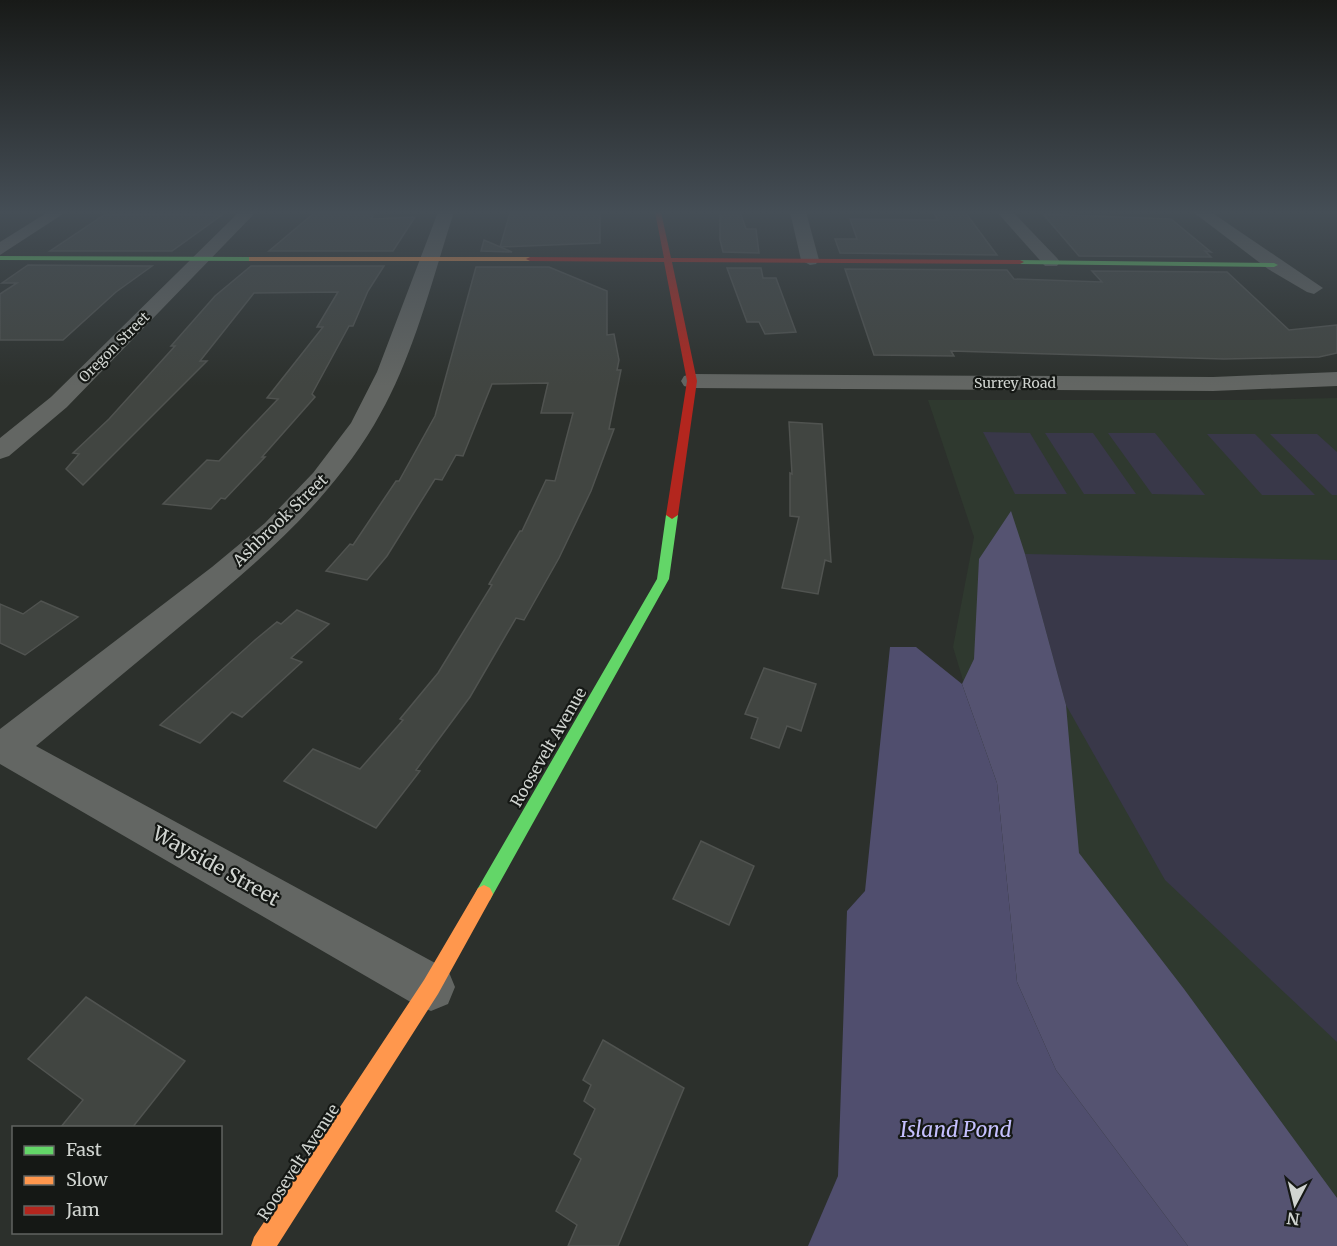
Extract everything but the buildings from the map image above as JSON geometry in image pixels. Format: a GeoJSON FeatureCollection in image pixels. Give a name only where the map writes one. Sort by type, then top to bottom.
{"type":"FeatureCollection","features":[{"type":"Feature","properties":{"kind":"street","name":"Oregon Street"},"geometry":{"type":"LineString","coordinates":[[0,451],[45,415],[190,270]]}},
{"type":"Feature","properties":{"kind":"street","name":"Ashbrook Street"},"geometry":{"type":"LineString","coordinates":[[3,746],[239,562],[327,475],[374,402],[425,270]]}},
{"type":"Feature","properties":{"kind":"street","name":"Roosevelt Avenue"},"geometry":{"type":"LineString","coordinates":[[263,1246],[431,987],[663,579],[692,381],[670,270]]}},
{"type":"Feature","properties":{"kind":"street"},"geometry":{"type":"LineString","coordinates":[[1283,270],[1314,288]]}},
{"type":"Feature","properties":{"kind":"street","name":"Surrey Road"},"geometry":{"type":"LineString","coordinates":[[692,381],[1213,384],[1337,379]]}},
{"type":"Feature","properties":{"kind":"street","name":"Wayside Street"},"geometry":{"type":"LineString","coordinates":[[3,746],[431,987]]}},
{"type":"Feature","properties":{"kind":"shaded area"},"geometry":{"type":"Polygon","coordinates":[[[1337,398],[1337,1246],[1188,1246],[997,783],[978,730],[953,647],[974,537],[928,400],[1337,398]]]}},
{"type":"Feature","properties":{"kind":"shaded area"},"geometry":{"type":"Polygon","coordinates":[[[983,432],[1030,433],[1067,494],[1015,494],[983,432]]]}},
{"type":"Feature","properties":{"kind":"shaded area"},"geometry":{"type":"Polygon","coordinates":[[[1045,433],[1093,433],[1136,494],[1084,494],[1045,433]]]}},
{"type":"Feature","properties":{"kind":"shaded area"},"geometry":{"type":"Polygon","coordinates":[[[1108,433],[1155,433],[1205,495],[1152,494],[1108,433]]]}},
{"type":"Feature","properties":{"kind":"shaded area"},"geometry":{"type":"Polygon","coordinates":[[[1207,434],[1255,434],[1315,495],[1262,495],[1207,434]]]}},
{"type":"Feature","properties":{"kind":"shaded area"},"geometry":{"type":"Polygon","coordinates":[[[1270,434],[1317,434],[1337,452],[1337,495],[1332,495],[1270,434]]]}},
{"type":"Feature","properties":{"kind":"shaded area"},"geometry":{"type":"Polygon","coordinates":[[[1011,511],[1066,705],[1079,853],[1184,989],[1337,1198],[1337,1246],[1188,1246],[1056,1070],[1017,982],[997,783],[962,684],[974,659],[979,559],[1011,511]]]}},
{"type":"Feature","properties":{"kind":"shaded area"},"geometry":{"type":"Polygon","coordinates":[[[1025,554],[1337,560],[1337,1042],[1165,880],[1066,705],[1025,554]]]}},
{"type":"Feature","properties":{"kind":"water","name":"Island Pond"},"geometry":{"type":"Polygon","coordinates":[[[890,647],[916,647],[962,684],[997,783],[1017,982],[1056,1070],[1188,1246],[808,1246],[838,1176],[847,911],[865,891],[890,647]]]}},
{"type":"Feature","properties":{"kind":"traffic: fast"},"geometry":{"type":"LineString","coordinates":[[484,894],[663,579],[672,515]]}},
{"type":"Feature","properties":{"kind":"traffic: slow"},"geometry":{"type":"LineString","coordinates":[[263,1246],[431,987],[484,894]]}},
{"type":"Feature","properties":{"kind":"traffic: jam"},"geometry":{"type":"LineString","coordinates":[[670,270],[692,381],[672,515]]}}]}
